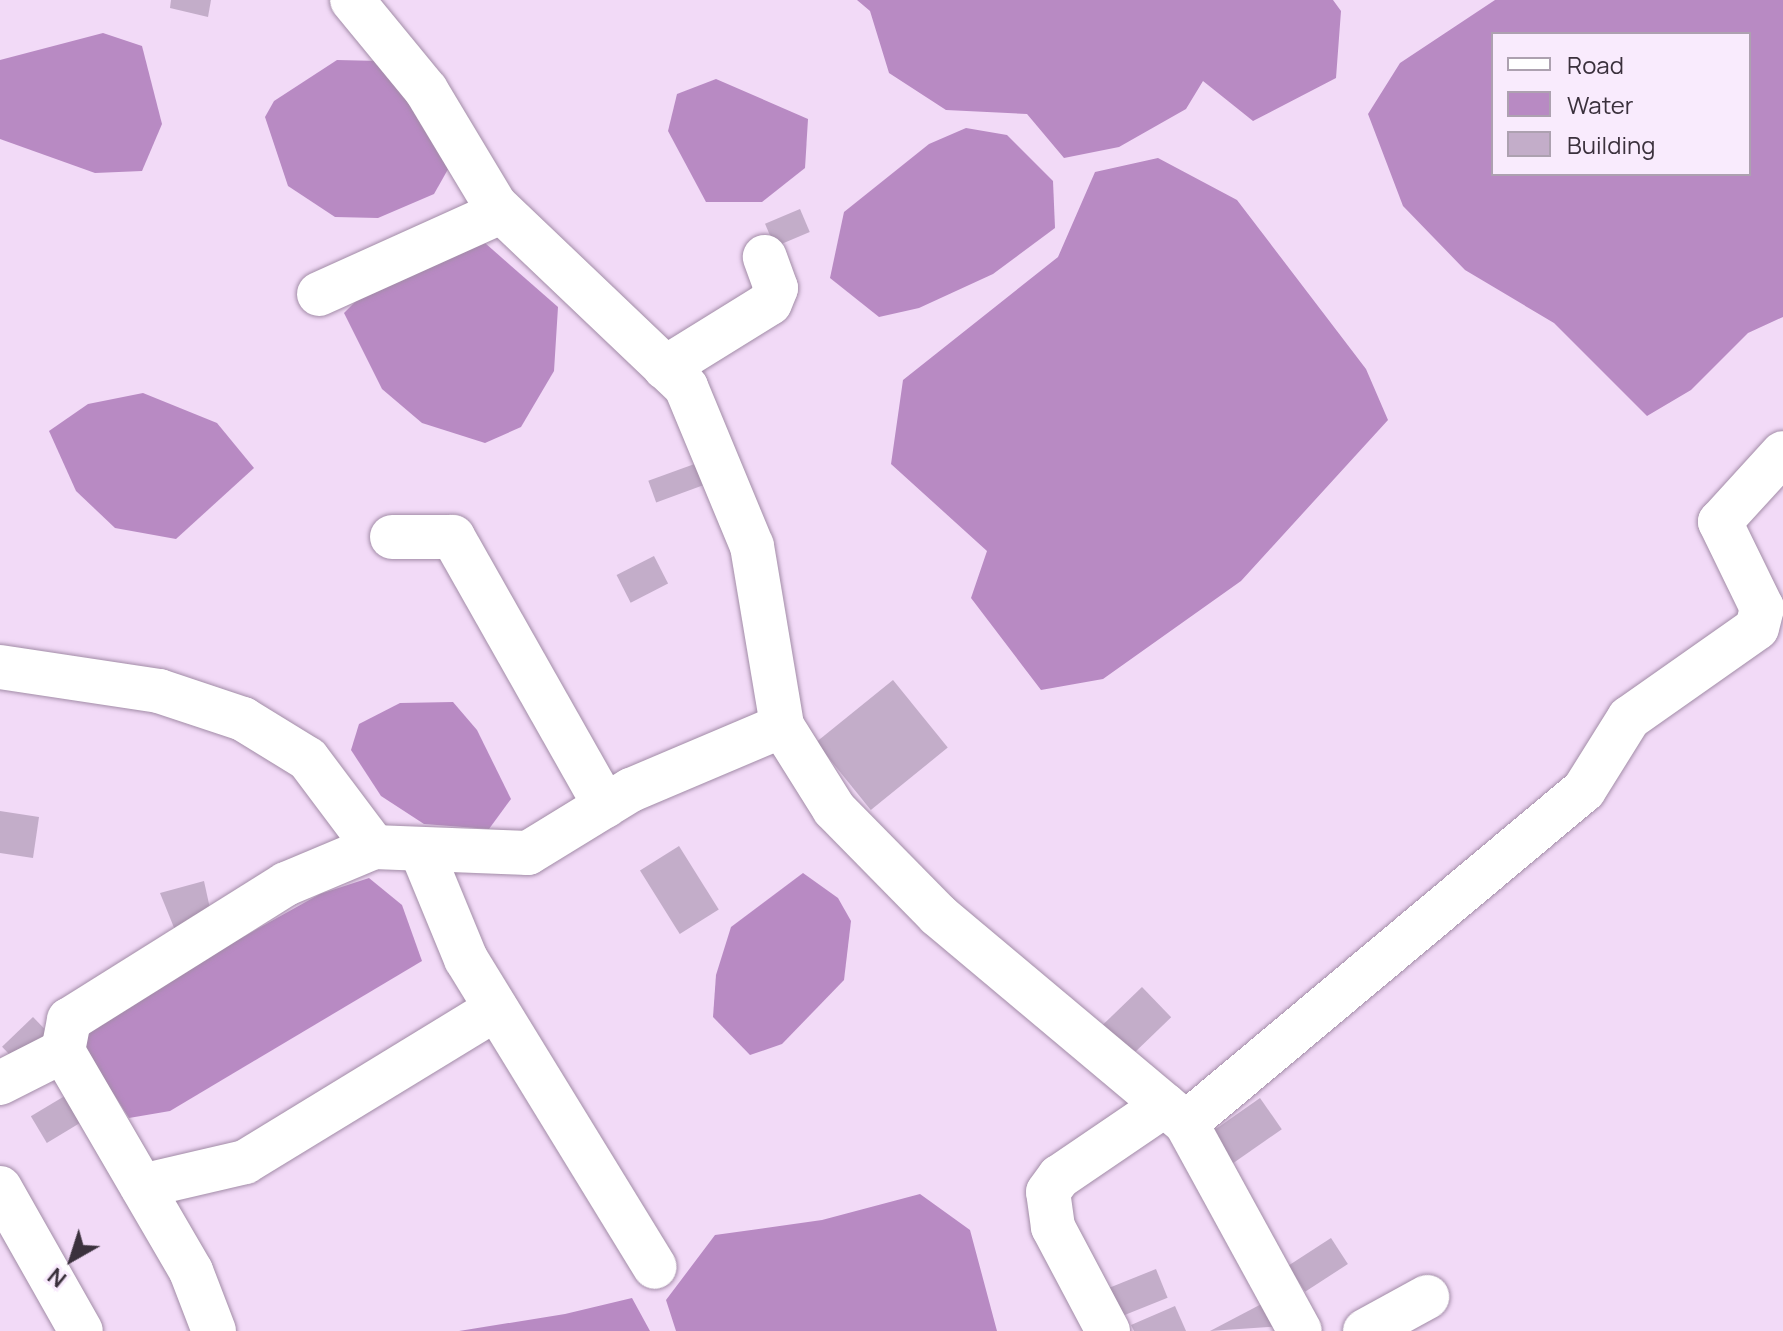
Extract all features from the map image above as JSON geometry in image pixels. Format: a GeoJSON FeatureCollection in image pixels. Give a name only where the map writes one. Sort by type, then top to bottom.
{"type":"FeatureCollection","features":[{"type":"Feature","properties":{"kind":"street"},"geometry":{"type":"LineString","coordinates":[[352,0],[426,90],[501,212],[686,387],[752,546],[782,726],[834,809],[938,915],[1176,1114],[1300,1331]]}},
{"type":"Feature","properties":{"kind":"street"},"geometry":{"type":"LineString","coordinates":[[319,294],[501,212]]}},
{"type":"Feature","properties":{"kind":"street"},"geometry":{"type":"LineString","coordinates":[[665,368],[770,303],[776,288],[765,257]]}},
{"type":"Feature","properties":{"kind":"street"},"geometry":{"type":"LineString","coordinates":[[1108,1331],[1053,1227],[1048,1192],[1059,1177],[1176,1114],[1584,790],[1629,718],[1757,628],[1762,608],[1720,522],[1783,453]]}},
{"type":"Feature","properties":{"kind":"street"},"geometry":{"type":"LineString","coordinates":[[392,537],[453,537],[605,806]]}},
{"type":"Feature","properties":{"kind":"street"},"geometry":{"type":"LineString","coordinates":[[2,680],[159,691],[243,719],[308,759],[374,847]]}},
{"type":"Feature","properties":{"kind":"street"},"geometry":{"type":"LineString","coordinates":[[214,1331],[191,1271],[63,1051],[69,1020],[286,884],[374,847],[528,853],[605,806],[782,726]]}},
{"type":"Feature","properties":{"kind":"street"},"geometry":{"type":"LineString","coordinates":[[421,850],[452,933],[655,1267]]}},
{"type":"Feature","properties":{"kind":"street"},"geometry":{"type":"LineString","coordinates":[[142,1186],[245,1162],[496,1009]]}},
{"type":"Feature","properties":{"kind":"street"},"geometry":{"type":"LineString","coordinates":[[0,1083],[63,1051]]}},
{"type":"Feature","properties":{"kind":"street"},"geometry":{"type":"LineString","coordinates":[[0,1188],[81,1331]]}},
{"type":"Feature","properties":{"kind":"street"},"geometry":{"type":"LineString","coordinates":[[1365,1331],[1427,1297]]}},
{"type":"Feature","properties":{"kind":"water"},"geometry":{"type":"Polygon","coordinates":[[[857,0],[1333,0],[1341,11],[1336,78],[1253,121],[1203,81],[1186,109],[1119,147],[1064,158],[1027,114],[946,110],[889,73],[870,11],[857,0]]]}},
{"type":"Feature","properties":{"kind":"water"},"geometry":{"type":"Polygon","coordinates":[[[1495,0],[1783,0],[1783,317],[1748,333],[1691,390],[1647,416],[1554,323],[1465,270],[1403,206],[1368,114],[1400,63],[1495,0]]]}},
{"type":"Feature","properties":{"kind":"water"},"geometry":{"type":"Polygon","coordinates":[[[103,33],[142,46],[162,124],[142,171],[95,173],[0,139],[0,60],[103,33]]]}},
{"type":"Feature","properties":{"kind":"water"},"geometry":{"type":"Polygon","coordinates":[[[337,60],[380,61],[451,164],[434,194],[378,218],[335,217],[288,186],[265,117],[274,101],[337,60]]]}},
{"type":"Feature","properties":{"kind":"water"},"geometry":{"type":"Polygon","coordinates":[[[716,79],[808,119],[805,168],[762,202],[706,202],[668,131],[677,94],[716,79]]]}},
{"type":"Feature","properties":{"kind":"water"},"geometry":{"type":"Polygon","coordinates":[[[966,128],[1007,135],[1053,181],[1055,228],[993,274],[919,308],[879,317],[830,278],[844,212],[929,144],[966,128]]]}},
{"type":"Feature","properties":{"kind":"water"},"geometry":{"type":"Polygon","coordinates":[[[1158,158],[1237,200],[1366,369],[1388,420],[1241,581],[1103,679],[1041,690],[971,598],[987,551],[891,464],[903,380],[1058,257],[1095,172],[1158,158]]]}},
{"type":"Feature","properties":{"kind":"water"},"geometry":{"type":"Polygon","coordinates":[[[485,243],[558,307],[554,371],[521,427],[485,443],[422,423],[382,389],[344,313],[374,283],[485,243]]]}},
{"type":"Feature","properties":{"kind":"water"},"geometry":{"type":"Polygon","coordinates":[[[143,393],[217,423],[254,468],[176,539],[115,528],[76,491],[49,431],[88,404],[143,393]]]}},
{"type":"Feature","properties":{"kind":"water"},"geometry":{"type":"Polygon","coordinates":[[[453,702],[477,730],[511,799],[489,829],[424,824],[381,796],[351,750],[359,724],[400,703],[453,702]]]}},
{"type":"Feature","properties":{"kind":"water"},"geometry":{"type":"Polygon","coordinates":[[[803,873],[838,898],[851,921],[844,980],[782,1044],[750,1055],[713,1017],[716,975],[731,927],[803,873]]]}},
{"type":"Feature","properties":{"kind":"water"},"geometry":{"type":"Polygon","coordinates":[[[369,878],[402,905],[422,961],[170,1111],[129,1118],[81,1043],[96,1019],[320,894],[369,878]]]}},
{"type":"Feature","properties":{"kind":"water"},"geometry":{"type":"Polygon","coordinates":[[[920,1194],[970,1230],[997,1331],[676,1331],[666,1300],[715,1235],[822,1220],[920,1194]]]}},
{"type":"Feature","properties":{"kind":"water"},"geometry":{"type":"Polygon","coordinates":[[[632,1298],[650,1331],[459,1331],[565,1314],[632,1298]]]}},
{"type":"Feature","properties":{"kind":"building"},"geometry":{"type":"Polygon","coordinates":[[[171,0],[211,0],[208,17],[170,8],[171,0]]]}},
{"type":"Feature","properties":{"kind":"building"},"geometry":{"type":"Polygon","coordinates":[[[800,209],[810,232],[775,247],[765,224],[800,209]]]}},
{"type":"Feature","properties":{"kind":"building"},"geometry":{"type":"Polygon","coordinates":[[[700,462],[708,484],[656,502],[648,481],[700,462]]]}},
{"type":"Feature","properties":{"kind":"building"},"geometry":{"type":"Polygon","coordinates":[[[654,556],[668,584],[631,603],[617,575],[654,556]]]}},
{"type":"Feature","properties":{"kind":"building"},"geometry":{"type":"Polygon","coordinates":[[[893,680],[948,748],[871,810],[816,742],[893,680]]]}},
{"type":"Feature","properties":{"kind":"building"},"geometry":{"type":"Polygon","coordinates":[[[0,811],[39,817],[33,858],[0,853],[0,811]]]}},
{"type":"Feature","properties":{"kind":"building"},"geometry":{"type":"Polygon","coordinates":[[[679,846],[719,910],[680,934],[640,870],[679,846]]]}},
{"type":"Feature","properties":{"kind":"building"},"geometry":{"type":"Polygon","coordinates":[[[204,881],[214,927],[179,940],[160,893],[204,881]]]}},
{"type":"Feature","properties":{"kind":"building"},"geometry":{"type":"Polygon","coordinates":[[[1142,987],[1171,1017],[1130,1057],[1101,1027],[1142,987]]]}},
{"type":"Feature","properties":{"kind":"building"},"geometry":{"type":"Polygon","coordinates":[[[33,1017],[55,1040],[24,1070],[2,1047],[33,1017]]]}},
{"type":"Feature","properties":{"kind":"building"},"geometry":{"type":"Polygon","coordinates":[[[78,1088],[94,1115],[47,1143],[31,1116],[78,1088]]]}},
{"type":"Feature","properties":{"kind":"building"},"geometry":{"type":"Polygon","coordinates":[[[1260,1098],[1282,1129],[1233,1164],[1211,1132],[1260,1098]]]}},
{"type":"Feature","properties":{"kind":"building"},"geometry":{"type":"Polygon","coordinates":[[[1331,1238],[1348,1264],[1305,1292],[1288,1266],[1331,1238]]]}},
{"type":"Feature","properties":{"kind":"building"},"geometry":{"type":"Polygon","coordinates":[[[1156,1269],[1168,1298],[1118,1318],[1107,1289],[1156,1269]]]}},
{"type":"Feature","properties":{"kind":"building"},"geometry":{"type":"Polygon","coordinates":[[[1271,1299],[1285,1326],[1210,1331],[1271,1299]]]}},
{"type":"Feature","properties":{"kind":"building"},"geometry":{"type":"Polygon","coordinates":[[[1175,1306],[1186,1331],[1134,1331],[1131,1325],[1175,1306]]]}}]}
